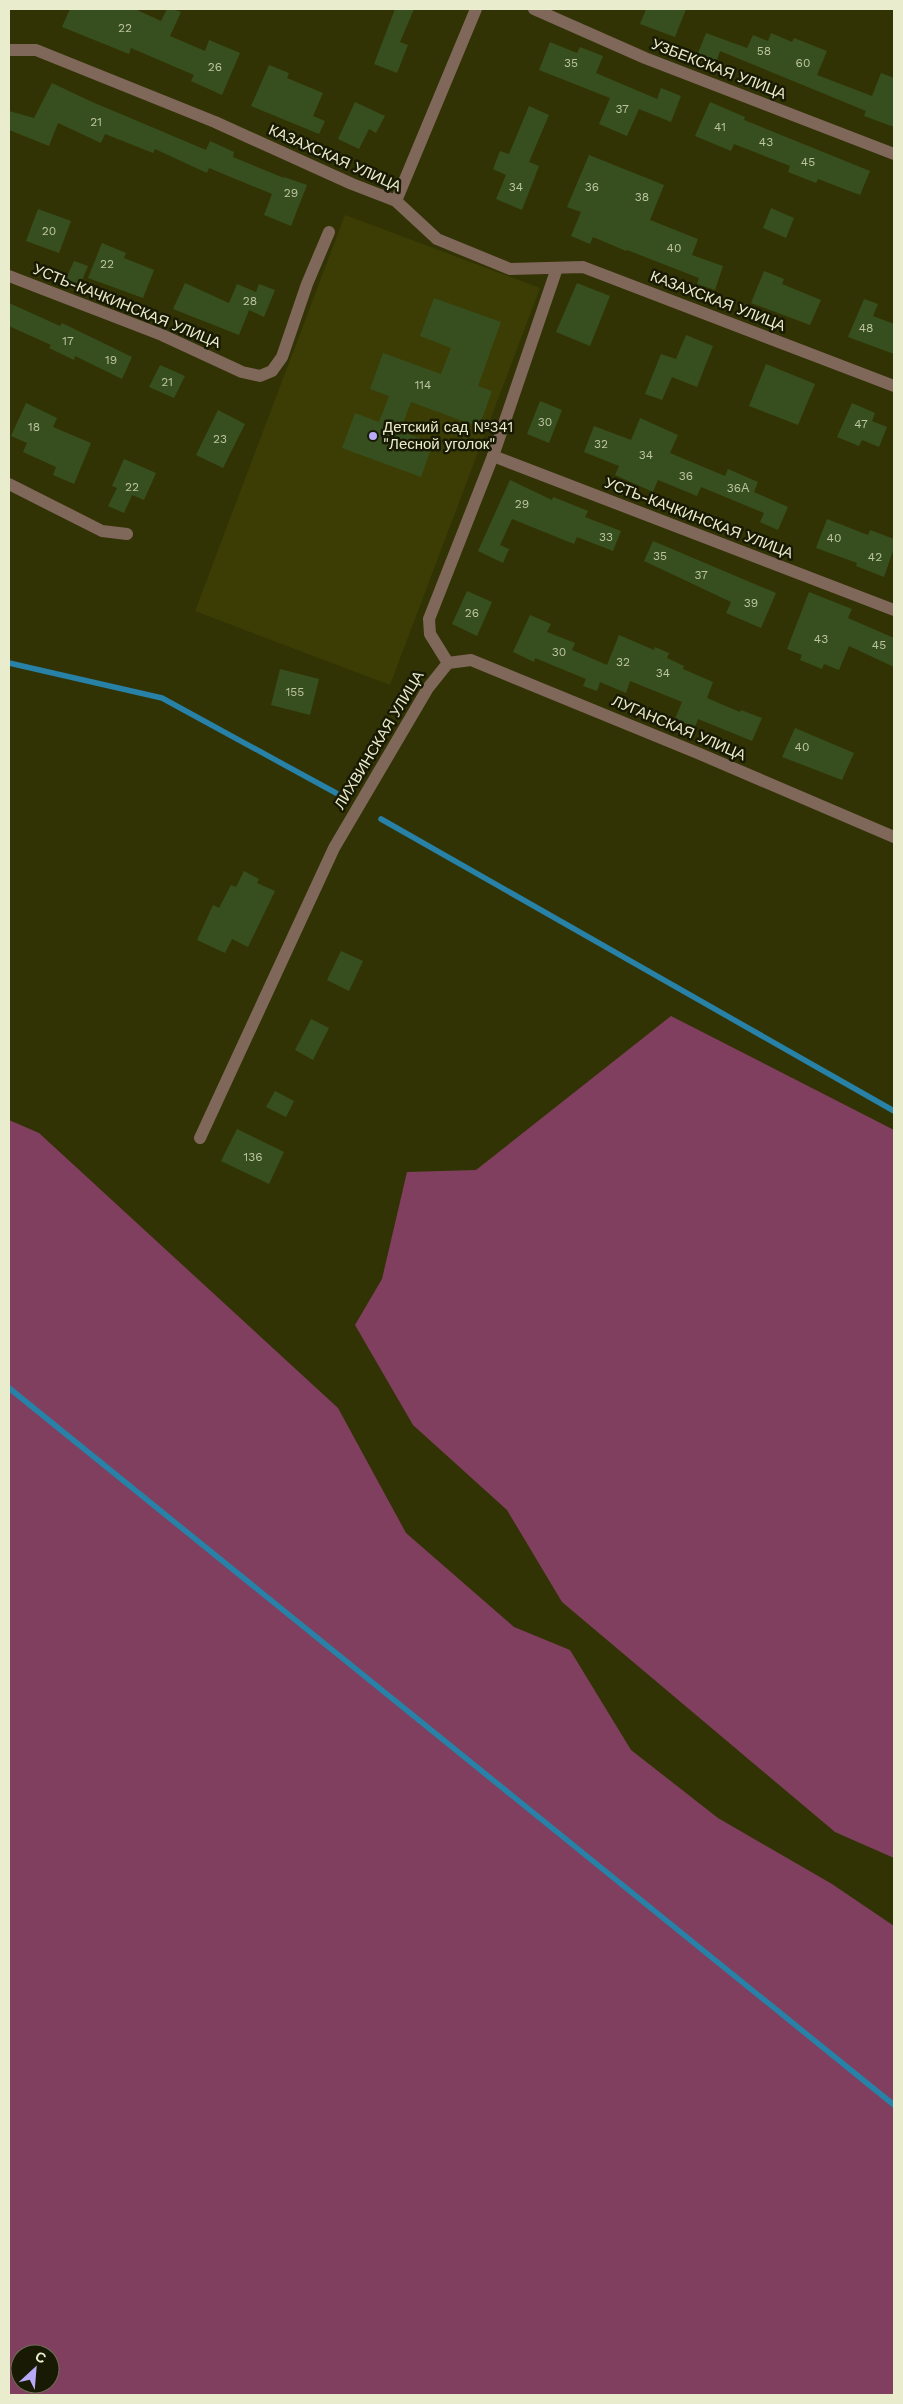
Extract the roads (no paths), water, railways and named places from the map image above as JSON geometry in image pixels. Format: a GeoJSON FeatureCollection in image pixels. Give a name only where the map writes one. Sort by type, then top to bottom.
{"type":"FeatureCollection","features":[{"type":"Feature","properties":{"kind":"street"},"geometry":{"type":"LineString","coordinates":[[396,201],[476,9]]}},
{"type":"Feature","properties":{"kind":"street","name":"УЗБЕКСКАЯ УЛИЦА"},"geometry":{"type":"LineString","coordinates":[[534,9],[645,58],[894,154]]}},
{"type":"Feature","properties":{"kind":"street","name":"КАЗАХСКАЯ УЛИЦА"},"geometry":{"type":"LineString","coordinates":[[9,50],[36,50],[215,122],[352,184],[396,201],[437,239],[510,269],[582,267],[894,386]]}},
{"type":"Feature","properties":{"kind":"street","name":"УСТЬ-КАЧКИНСКАЯ УЛИЦА"},"geometry":{"type":"LineString","coordinates":[[9,276],[162,335],[242,372],[260,376],[272,371],[282,357],[307,284],[329,232]]}},
{"type":"Feature","properties":{"kind":"street"},"geometry":{"type":"LineString","coordinates":[[448,663],[430,634],[429,619],[493,456],[557,268]]}},
{"type":"Feature","properties":{"kind":"street","name":"УСТЬ-КАЧКИНСКАЯ УЛИЦА"},"geometry":{"type":"LineString","coordinates":[[493,456],[894,610]]}},
{"type":"Feature","properties":{"kind":"street"},"geometry":{"type":"LineString","coordinates":[[9,484],[102,531],[127,534]]}},
{"type":"Feature","properties":{"kind":"street","name":"ЛУГАНСКАЯ УЛИЦА"},"geometry":{"type":"LineString","coordinates":[[448,663],[471,660],[894,838]]}},
{"type":"Feature","properties":{"kind":"street","name":"ЛИХВИНСКАЯ УЛИЦА"},"geometry":{"type":"LineString","coordinates":[[200,1138],[334,848],[428,688],[448,663]]}},
{"type":"Feature","properties":{"kind":"waterway"},"geometry":{"type":"LineString","coordinates":[[9,663],[162,698],[336,793]]}},
{"type":"Feature","properties":{"kind":"waterway"},"geometry":{"type":"LineString","coordinates":[[381,819],[894,1111]]}},
{"type":"Feature","properties":{"kind":"waterway"},"geometry":{"type":"LineString","coordinates":[[9,1388],[894,2105]]}},
{"type":"Feature","properties":{"kind":"place","name":"Детский сад №341 \"Лесной уголок\""},"geometry":{"type":"Point","coordinates":[373,436]}}]}
